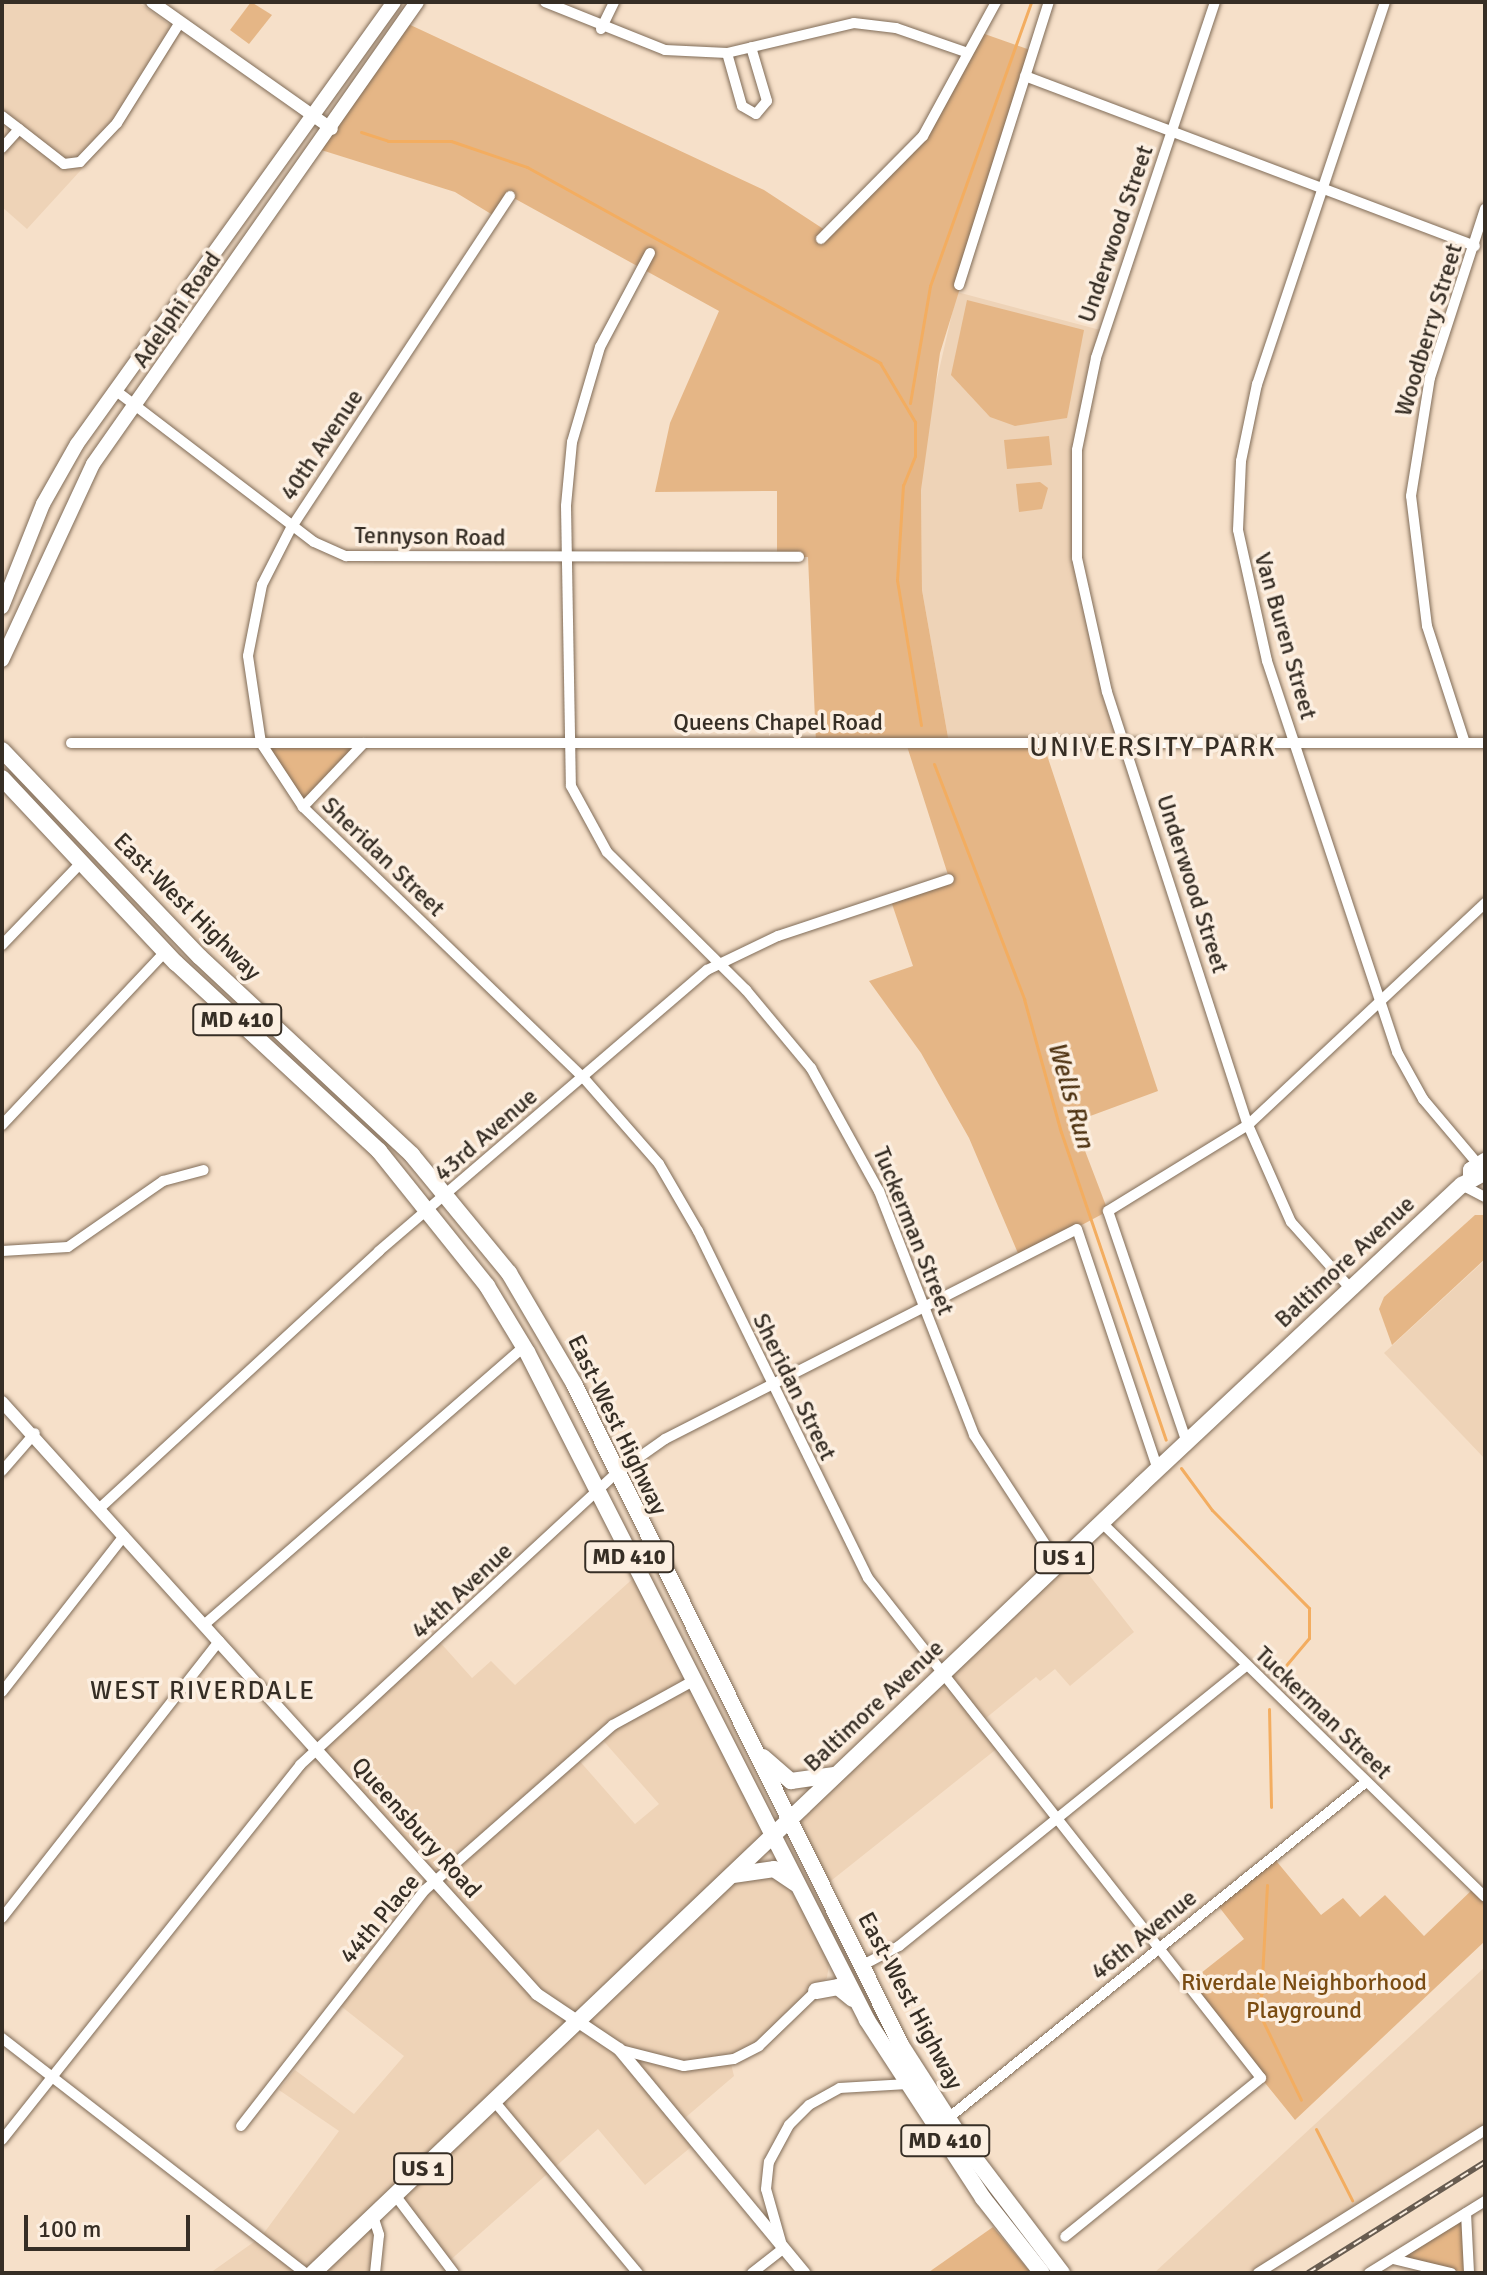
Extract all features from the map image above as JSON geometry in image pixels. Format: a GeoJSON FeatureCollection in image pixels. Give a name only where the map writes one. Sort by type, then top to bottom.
{"type":"FeatureCollection","features":[{"type":"Feature","properties":{"kind":"main road","name":"Adelphi Road"},"geometry":{"type":"LineString","coordinates":[[2,607],[51,487],[115,390],[315,119],[394,2]]}},
{"type":"Feature","properties":{"kind":"main road","name":"Adelphi Road"},"geometry":{"type":"LineString","coordinates":[[2,660],[78,488],[332,129],[417,2]]}},
{"type":"Feature","properties":{"kind":"main road","name":"East-West Highway"},"geometry":{"type":"LineString","coordinates":[[2,750],[200,957],[388,1131],[448,1195],[534,1313],[788,1821],[947,2119],[1062,2273]]}},
{"type":"Feature","properties":{"kind":"main road","name":"East-West Highway"},"geometry":{"type":"LineString","coordinates":[[2,778],[165,952],[379,1151],[430,1209],[524,1347],[595,1494],[775,1834],[858,2003],[907,2084],[1042,2273]]}},
{"type":"Feature","properties":{"kind":"main road"},"geometry":{"type":"LineString","coordinates":[[2,788],[47,828]]}},
{"type":"Feature","properties":{"kind":"main road","name":"Baltimore Avenue"},"geometry":{"type":"LineString","coordinates":[[313,2273],[1158,1469],[1478,1174]]}},
{"type":"Feature","properties":{"kind":"main road"},"geometry":{"type":"LineString","coordinates":[[749,1743],[791,1781],[838,1773]]}},
{"type":"Feature","properties":{"kind":"main road"},"geometry":{"type":"LineString","coordinates":[[731,1875],[774,1869],[802,1892]]}},
{"type":"Feature","properties":{"kind":"main road"},"geometry":{"type":"LineString","coordinates":[[816,1991],[830,1969],[831,1950]]}},
{"type":"Feature","properties":{"kind":"main road"},"geometry":{"type":"LineString","coordinates":[[816,1991],[838,1987],[858,2003]]}},
{"type":"Feature","properties":{"kind":"street"},"geometry":{"type":"LineString","coordinates":[[152,2],[332,129]]}},
{"type":"Feature","properties":{"kind":"street"},"geometry":{"type":"LineString","coordinates":[[545,2],[601,29],[665,50],[727,53],[854,23],[896,28],[968,53]]}},
{"type":"Feature","properties":{"kind":"street"},"geometry":{"type":"LineString","coordinates":[[564,11],[573,2]]}},
{"type":"Feature","properties":{"kind":"street"},"geometry":{"type":"LineString","coordinates":[[601,29],[614,2]]}},
{"type":"Feature","properties":{"kind":"street"},"geometry":{"type":"LineString","coordinates":[[821,239],[923,136],[996,2]]}},
{"type":"Feature","properties":{"kind":"street"},"geometry":{"type":"LineString","coordinates":[[959,285],[1049,2]]}},
{"type":"Feature","properties":{"kind":"street","name":"Underwood Street"},"geometry":{"type":"LineString","coordinates":[[1215,2],[1096,358],[1077,450],[1081,590],[1125,743],[1248,1125],[1291,1222],[1351,1289]]}},
{"type":"Feature","properties":{"kind":"street","name":"Van Buren Street"},"geometry":{"type":"LineString","coordinates":[[1385,2],[1257,384],[1238,487],[1247,588],[1379,1001],[1412,1083],[1478,1174],[1485,1197]]}},
{"type":"Feature","properties":{"kind":"street"},"geometry":{"type":"LineString","coordinates":[[2,116],[64,164],[80,162],[117,123],[180,22]]}},
{"type":"Feature","properties":{"kind":"street"},"geometry":{"type":"LineString","coordinates":[[727,53],[742,106],[756,114],[767,101],[751,47]]}},
{"type":"Feature","properties":{"kind":"street"},"geometry":{"type":"LineString","coordinates":[[1025,76],[1475,246]]}},
{"type":"Feature","properties":{"kind":"street"},"geometry":{"type":"LineString","coordinates":[[2,148],[19,129]]}},
{"type":"Feature","properties":{"kind":"street","name":"40th Avenue"},"geometry":{"type":"LineString","coordinates":[[261,743],[249,688],[251,626],[262,585],[292,526],[510,196]]}},
{"type":"Feature","properties":{"kind":"street","name":"Woodberry Street"},"geometry":{"type":"LineString","coordinates":[[1465,743],[1427,626],[1411,496],[1430,378],[1485,209]]}},
{"type":"Feature","properties":{"kind":"street","name":"Tuckerman Street"},"geometry":{"type":"LineString","coordinates":[[650,253],[585,386],[568,469],[567,743],[571,786],[597,840],[719,962],[796,1048],[841,1117],[879,1191],[974,1435],[1058,1564]]}},
{"type":"Feature","properties":{"kind":"street","name":"Tennyson Road"},"geometry":{"type":"LineString","coordinates":[[115,390],[323,548],[360,558],[568,560],[799,557]]}},
{"type":"Feature","properties":{"kind":"street","name":"Queens Chapel Road"},"geometry":{"type":"LineString","coordinates":[[71,743],[1485,743]]}},
{"type":"Feature","properties":{"kind":"street","name":"Sheridan Street"},"geometry":{"type":"LineString","coordinates":[[261,743],[303,807],[582,1076],[674,1186],[862,1568],[1056,1820],[1261,2078],[1065,2237]]}},
{"type":"Feature","properties":{"kind":"street"},"geometry":{"type":"LineString","coordinates":[[303,807],[364,743]]}},
{"type":"Feature","properties":{"kind":"street"},"geometry":{"type":"LineString","coordinates":[[2,945],[80,864]]}},
{"type":"Feature","properties":{"kind":"street","name":"43rd Avenue"},"geometry":{"type":"LineString","coordinates":[[101,1507],[430,1209],[719,962],[949,879]]}},
{"type":"Feature","properties":{"kind":"street"},"geometry":{"type":"LineString","coordinates":[[1187,1443],[1108,1211],[1248,1125],[1485,903]]}},
{"type":"Feature","properties":{"kind":"street"},"geometry":{"type":"LineString","coordinates":[[2,1125],[165,952]]}},
{"type":"Feature","properties":{"kind":"street"},"geometry":{"type":"LineString","coordinates":[[2,1251],[68,1247],[163,1181],[204,1170]]}},
{"type":"Feature","properties":{"kind":"street","name":"44th Avenue"},"geometry":{"type":"LineString","coordinates":[[2,2140],[316,1750],[433,1646],[614,1475],[650,1448],[769,1384],[1077,1229],[1158,1469]]}},
{"type":"Feature","properties":{"kind":"street"},"geometry":{"type":"LineString","coordinates":[[205,1624],[524,1347]]}},
{"type":"Feature","properties":{"kind":"street","name":"Queensbury Road"},"geometry":{"type":"LineString","coordinates":[[2,1402],[35,1433],[435,1883],[545,2002],[580,2019],[619,2049],[804,2273]]}},
{"type":"Feature","properties":{"kind":"street"},"geometry":{"type":"LineString","coordinates":[[2,1471],[35,1433]]}},
{"type":"Feature","properties":{"kind":"street","name":"Tuckerman Street"},"geometry":{"type":"LineString","coordinates":[[1102,1523],[1485,1897]]}},
{"type":"Feature","properties":{"kind":"street"},"geometry":{"type":"LineString","coordinates":[[2,1692],[124,1536]]}},
{"type":"Feature","properties":{"kind":"street"},"geometry":{"type":"LineString","coordinates":[[2,1918],[219,1641]]}},
{"type":"Feature","properties":{"kind":"street"},"geometry":{"type":"LineString","coordinates":[[863,1965],[899,1946],[1246,1666]]}},
{"type":"Feature","properties":{"kind":"street","name":"44th Place"},"geometry":{"type":"LineString","coordinates":[[241,2126],[435,1883],[613,1725],[693,1681]]}},
{"type":"Feature","properties":{"kind":"street","name":"46th Avenue"},"geometry":{"type":"LineString","coordinates":[[947,2119],[1366,1782]]}},
{"type":"Feature","properties":{"kind":"street"},"geometry":{"type":"LineString","coordinates":[[619,2049],[684,2066],[734,2059],[759,2046],[816,1991]]}},
{"type":"Feature","properties":{"kind":"street"},"geometry":{"type":"LineString","coordinates":[[2,2038],[305,2273]]}},
{"type":"Feature","properties":{"kind":"street"},"geometry":{"type":"LineString","coordinates":[[752,2273],[783,2249],[766,2189],[769,2162],[789,2125],[809,2105],[840,2088],[907,2084]]}},
{"type":"Feature","properties":{"kind":"street"},"geometry":{"type":"LineString","coordinates":[[494,2101],[638,2273]]}},
{"type":"Feature","properties":{"kind":"street"},"geometry":{"type":"LineString","coordinates":[[1258,2273],[1485,2130]]}},
{"type":"Feature","properties":{"kind":"street"},"geometry":{"type":"LineString","coordinates":[[395,2195],[454,2273]]}},
{"type":"Feature","properties":{"kind":"street"},"geometry":{"type":"LineString","coordinates":[[1369,2273],[1485,2201]]}},
{"type":"Feature","properties":{"kind":"street"},"geometry":{"type":"LineString","coordinates":[[1466,2213],[1469,2273]]}},
{"type":"Feature","properties":{"kind":"street"},"geometry":{"type":"LineString","coordinates":[[373,2216],[379,2235],[375,2273]]}},
{"type":"Feature","properties":{"kind":"street"},"geometry":{"type":"LineString","coordinates":[[1393,2259],[1451,2273]]}},
{"type":"Feature","properties":{"kind":"shaded area"},"geometry":{"type":"Polygon","coordinates":[[[2,2],[138,2],[181,33],[124,123],[27,229],[2,207],[2,2]]]}},
{"type":"Feature","properties":{"kind":"shaded area"},"geometry":{"type":"Polygon","coordinates":[[[957,292],[1104,331],[1086,403],[1075,530],[1122,743],[949,743],[922,590],[921,490],[926,427],[957,292]]]}},
{"type":"Feature","properties":{"kind":"shaded area"},"geometry":{"type":"Polygon","coordinates":[[[1485,1260],[1485,1459],[1384,1353],[1485,1260]]]}},
{"type":"Feature","properties":{"kind":"shaded area"},"geometry":{"type":"Polygon","coordinates":[[[1071,1552],[1134,1632],[1070,1686],[1055,1669],[1040,1681],[1036,1677],[980,1723],[999,1747],[822,1888],[788,1821],[1071,1552]]]}},
{"type":"Feature","properties":{"kind":"shaded area"},"geometry":{"type":"Polygon","coordinates":[[[638,1574],[775,1834],[733,1873],[782,1872],[831,1950],[827,1978],[760,2046],[730,2060],[734,2076],[679,2123],[696,2143],[645,2185],[598,2129],[447,2263],[395,2196],[373,2216],[375,2273],[210,2273],[261,2237],[339,2131],[279,2090],[295,2070],[354,2114],[404,2056],[337,2003],[435,1883],[316,1750],[438,1640],[472,1678],[491,1661],[515,1685],[638,1574]],[[600,1737],[577,1758],[635,1824],[659,1804],[600,1737]]]}},
{"type":"Feature","properties":{"kind":"shaded area"},"geometry":{"type":"Polygon","coordinates":[[[1485,1967],[1485,2130],[1259,2273],[1154,2273],[1485,1967]]]}},
{"type":"Feature","properties":{"kind":"green space"},"geometry":{"type":"Polygon","coordinates":[[[251,2],[272,15],[249,44],[230,30],[251,2]]]}},
{"type":"Feature","properties":{"kind":"green space"},"geometry":{"type":"Polygon","coordinates":[[[404,22],[764,190],[828,232],[923,136],[979,32],[1033,51],[940,353],[921,490],[922,590],[949,743],[1043,743],[1158,1091],[1074,1122],[1108,1211],[1020,1258],[969,1138],[921,1053],[869,981],[913,966],[890,898],[949,878],[906,743],[816,743],[808,557],[777,557],[777,491],[655,492],[670,423],[719,311],[510,196],[496,217],[455,192],[318,149],[404,22]]]}},
{"type":"Feature","properties":{"kind":"green space"},"geometry":{"type":"Polygon","coordinates":[[[967,300],[1084,330],[1067,418],[1015,426],[990,417],[951,375],[967,300]]]}},
{"type":"Feature","properties":{"kind":"green space"},"geometry":{"type":"Polygon","coordinates":[[[1049,436],[1052,465],[1007,469],[1004,440],[1049,436]]]}},
{"type":"Feature","properties":{"kind":"green space"},"geometry":{"type":"Polygon","coordinates":[[[1040,482],[1048,488],[1042,509],[1019,512],[1016,484],[1040,482]]]}},
{"type":"Feature","properties":{"kind":"green space"},"geometry":{"type":"Polygon","coordinates":[[[261,743],[364,743],[303,807],[261,743]]]}},
{"type":"Feature","properties":{"kind":"green space"},"geometry":{"type":"Polygon","coordinates":[[[1475,1215],[1485,1215],[1485,1259],[1392,1345],[1379,1309],[1384,1297],[1475,1215]]]}},
{"type":"Feature","properties":{"kind":"green space","name":"Riverdale Neighborhood Playground"},"geometry":{"type":"Polygon","coordinates":[[[1273,1857],[1321,1915],[1343,1898],[1360,1917],[1385,1895],[1424,1936],[1475,1887],[1485,1897],[1485,1941],[1295,2120],[1186,1985],[1244,1939],[1216,1903],[1273,1857]]]}},
{"type":"Feature","properties":{"kind":"green space"},"geometry":{"type":"Polygon","coordinates":[[[1465,2214],[1470,2273],[1394,2259],[1465,2214]]]}},
{"type":"Feature","properties":{"kind":"green space"},"geometry":{"type":"Polygon","coordinates":[[[993,2227],[1031,2273],[929,2272],[993,2227]]]}},
{"type":"Feature","properties":{"kind":"waterway"},"geometry":{"type":"LineString","coordinates":[[910,403],[930,286],[1031,2]]}},
{"type":"Feature","properties":{"kind":"waterway"},"geometry":{"type":"LineString","coordinates":[[361,132],[388,141],[451,141],[527,167],[880,363],[915,422],[915,456],[903,485],[897,580],[921,725]]}},
{"type":"Feature","properties":{"kind":"waterway","name":"Wells Run"},"geometry":{"type":"LineString","coordinates":[[934,764],[1024,999],[1061,1132],[1166,1440]]}},
{"type":"Feature","properties":{"kind":"waterway","name":"Wells Run"},"geometry":{"type":"LineString","coordinates":[[1181,1468],[1212,1510],[1309,1608],[1309,1638],[1277,1676]]}},
{"type":"Feature","properties":{"kind":"waterway","name":"Wells Run"},"geometry":{"type":"LineString","coordinates":[[1269,1709],[1271,1807]]}},
{"type":"Feature","properties":{"kind":"waterway","name":"Wells Run"},"geometry":{"type":"LineString","coordinates":[[1267,1885],[1260,2015],[1301,2100]]}},
{"type":"Feature","properties":{"kind":"waterway"},"geometry":{"type":"LineString","coordinates":[[1211,1983],[1262,1993]]}},
{"type":"Feature","properties":{"kind":"waterway","name":"Wells Run"},"geometry":{"type":"LineString","coordinates":[[1316,2129],[1352,2200]]}},
{"type":"Feature","properties":{"kind":"railway"},"geometry":{"type":"LineString","coordinates":[[1308,2273],[1485,2162]]}},
{"type":"Feature","properties":{"kind":"district","name":"UNIVERSITY PARK"},"geometry":{"type":"Point","coordinates":[1153,747]}},
{"type":"Feature","properties":{"kind":"district","name":"WEST RIVERDALE"},"geometry":{"type":"Point","coordinates":[203,1692]}}]}
